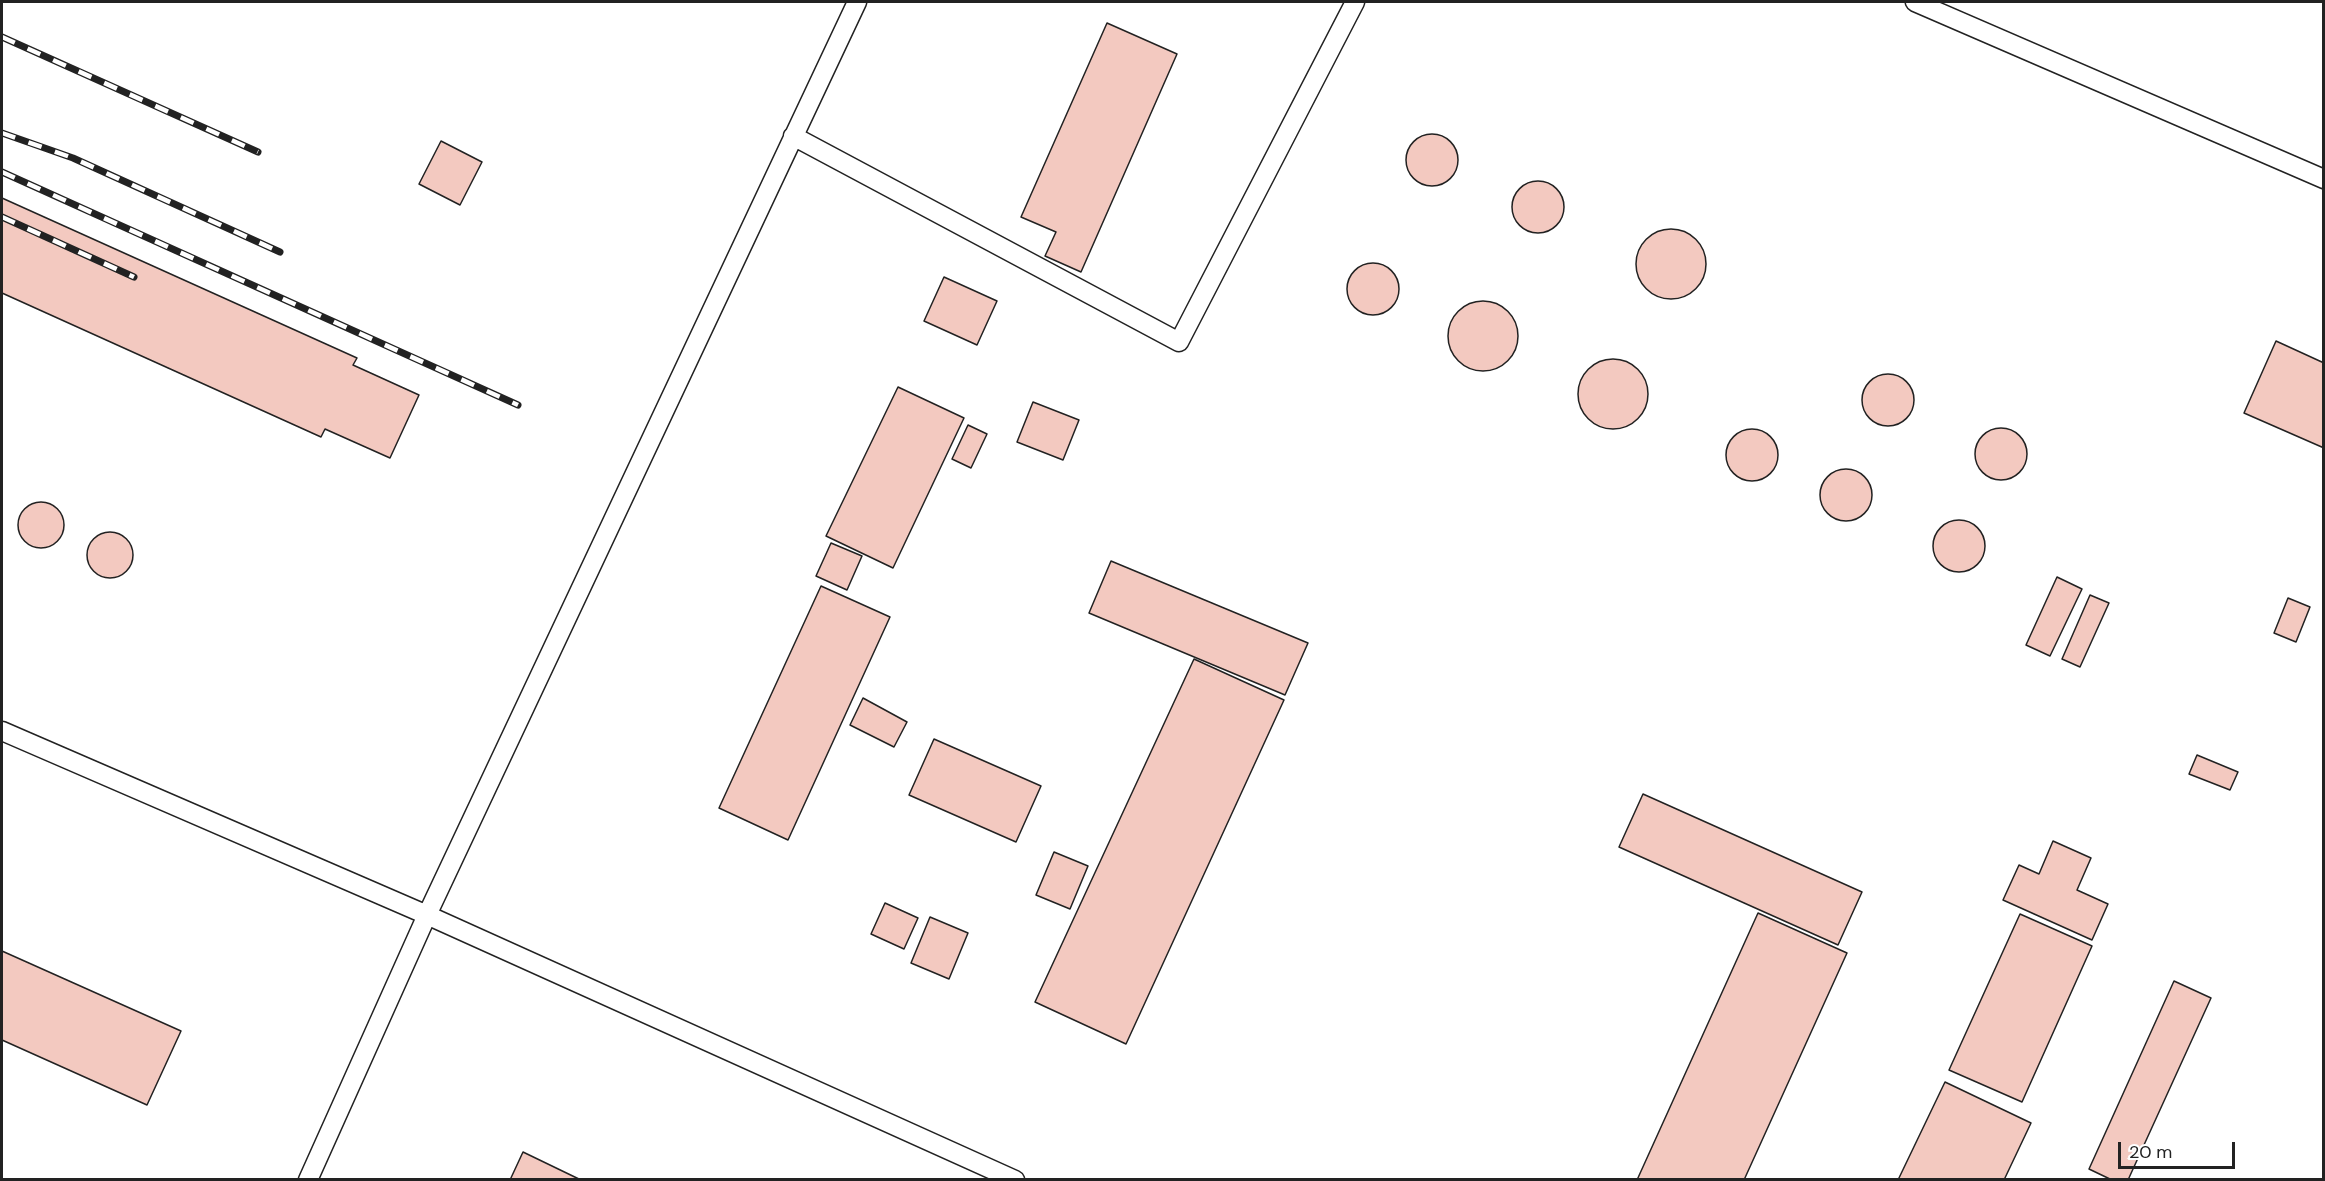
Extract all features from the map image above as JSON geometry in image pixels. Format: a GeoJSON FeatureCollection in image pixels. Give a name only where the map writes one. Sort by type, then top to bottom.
{"type":"FeatureCollection","features":[{"type":"Feature","properties":{"kind":"lane"},"geometry":{"type":"LineString","coordinates":[[308,1179],[427,915],[857,2]]}},
{"type":"Feature","properties":{"kind":"lane"},"geometry":{"type":"LineString","coordinates":[[793,136],[1179,342],[1356,2]]}},
{"type":"Feature","properties":{"kind":"lane"},"geometry":{"type":"LineString","coordinates":[[1915,2],[2324,179]]}},
{"type":"Feature","properties":{"kind":"lane"},"geometry":{"type":"LineString","coordinates":[[2,730],[427,915],[1015,1179]]}},
{"type":"Feature","properties":{"kind":"building"},"geometry":{"type":"Polygon","coordinates":[[[1107,23],[1177,54],[1081,272],[1045,256],[1056,232],[1021,217],[1107,23]]]}},
{"type":"Feature","properties":{"kind":"building"},"geometry":{"type":"Polygon","coordinates":[[[1427,134],[1437,134],[1451,141],[1458,160],[1451,179],[1437,186],[1427,186],[1417,182],[1410,175],[1406,165],[1406,155],[1410,145],[1417,138],[1427,134]]]}},
{"type":"Feature","properties":{"kind":"building"},"geometry":{"type":"Polygon","coordinates":[[[441,141],[482,162],[460,205],[419,184],[441,141]]]}},
{"type":"Feature","properties":{"kind":"building"},"geometry":{"type":"Polygon","coordinates":[[[1533,181],[1543,181],[1557,188],[1564,207],[1557,226],[1543,233],[1533,233],[1523,229],[1516,222],[1512,212],[1512,202],[1516,192],[1523,185],[1533,181]]]}},
{"type":"Feature","properties":{"kind":"building"},"geometry":{"type":"Polygon","coordinates":[[[2,198],[357,358],[353,365],[419,395],[390,458],[325,429],[321,437],[2,293],[2,198]]]}},
{"type":"Feature","properties":{"kind":"building"},"geometry":{"type":"Polygon","coordinates":[[[1664,229],[1678,229],[1691,235],[1700,244],[1706,257],[1704,277],[1696,289],[1678,299],[1664,299],[1651,293],[1642,284],[1636,271],[1636,257],[1642,244],[1651,235],[1664,229]]]}},
{"type":"Feature","properties":{"kind":"building"},"geometry":{"type":"Polygon","coordinates":[[[1368,263],[1378,263],[1392,270],[1399,289],[1392,308],[1378,315],[1368,315],[1358,311],[1351,304],[1347,294],[1347,284],[1351,274],[1358,267],[1368,263]]]}},
{"type":"Feature","properties":{"kind":"building"},"geometry":{"type":"Polygon","coordinates":[[[944,277],[997,301],[977,345],[924,321],[944,277]]]}},
{"type":"Feature","properties":{"kind":"building"},"geometry":{"type":"Polygon","coordinates":[[[1483,301],[1496,304],[1508,311],[1515,323],[1518,336],[1515,349],[1508,361],[1496,368],[1483,371],[1470,368],[1458,361],[1451,349],[1448,336],[1451,323],[1458,311],[1470,304],[1483,301]]]}},
{"type":"Feature","properties":{"kind":"building"},"geometry":{"type":"Polygon","coordinates":[[[2276,341],[2324,363],[2324,448],[2244,413],[2276,341]]]}},
{"type":"Feature","properties":{"kind":"building"},"geometry":{"type":"Polygon","coordinates":[[[1606,359],[1620,359],[1633,365],[1642,374],[1648,387],[1646,407],[1638,419],[1620,429],[1606,429],[1593,423],[1584,414],[1578,401],[1578,387],[1584,374],[1593,365],[1606,359]]]}},
{"type":"Feature","properties":{"kind":"building"},"geometry":{"type":"Polygon","coordinates":[[[1883,374],[1893,374],[1907,381],[1914,400],[1907,419],[1893,426],[1883,426],[1873,422],[1866,415],[1862,405],[1862,395],[1866,385],[1873,378],[1883,374]]]}},
{"type":"Feature","properties":{"kind":"building"},"geometry":{"type":"Polygon","coordinates":[[[898,387],[964,418],[893,568],[826,536],[898,387]]]}},
{"type":"Feature","properties":{"kind":"building"},"geometry":{"type":"Polygon","coordinates":[[[1033,402],[1079,420],[1063,460],[1017,442],[1033,402]]]}},
{"type":"Feature","properties":{"kind":"building"},"geometry":{"type":"Polygon","coordinates":[[[968,425],[987,434],[971,468],[952,459],[968,425]]]}},
{"type":"Feature","properties":{"kind":"building"},"geometry":{"type":"Polygon","coordinates":[[[1996,428],[2006,428],[2020,435],[2027,454],[2020,473],[2006,480],[1996,480],[1986,476],[1979,469],[1975,459],[1975,449],[1979,439],[1986,432],[1996,428]]]}},
{"type":"Feature","properties":{"kind":"building"},"geometry":{"type":"Polygon","coordinates":[[[1747,429],[1757,429],[1771,436],[1778,455],[1771,474],[1757,481],[1747,481],[1737,477],[1730,470],[1726,460],[1726,450],[1730,440],[1737,433],[1747,429]]]}},
{"type":"Feature","properties":{"kind":"building"},"geometry":{"type":"Polygon","coordinates":[[[1841,469],[1851,469],[1865,476],[1872,495],[1865,514],[1851,521],[1841,521],[1831,517],[1824,510],[1820,500],[1820,490],[1824,480],[1831,473],[1841,469]]]}},
{"type":"Feature","properties":{"kind":"building"},"geometry":{"type":"Polygon","coordinates":[[[41,502],[57,509],[64,525],[57,541],[41,548],[25,541],[18,525],[25,509],[41,502]]]}},
{"type":"Feature","properties":{"kind":"building"},"geometry":{"type":"Polygon","coordinates":[[[1954,520],[1964,520],[1978,527],[1985,546],[1978,565],[1964,572],[1954,572],[1944,568],[1937,561],[1933,551],[1933,541],[1937,531],[1944,524],[1954,520]]]}},
{"type":"Feature","properties":{"kind":"building"},"geometry":{"type":"Polygon","coordinates":[[[110,532],[126,539],[133,555],[126,571],[110,578],[94,571],[87,555],[94,539],[110,532]]]}},
{"type":"Feature","properties":{"kind":"building"},"geometry":{"type":"Polygon","coordinates":[[[831,543],[862,556],[847,590],[816,576],[831,543]]]}},
{"type":"Feature","properties":{"kind":"building"},"geometry":{"type":"Polygon","coordinates":[[[1111,561],[1308,643],[1285,695],[1089,613],[1111,561]]]}},
{"type":"Feature","properties":{"kind":"building"},"geometry":{"type":"Polygon","coordinates":[[[2057,577],[2082,589],[2050,656],[2026,645],[2057,577]]]}},
{"type":"Feature","properties":{"kind":"building"},"geometry":{"type":"Polygon","coordinates":[[[821,586],[890,617],[788,840],[719,808],[821,586]]]}},
{"type":"Feature","properties":{"kind":"building"},"geometry":{"type":"Polygon","coordinates":[[[2090,595],[2109,603],[2080,667],[2062,659],[2090,595]]]}},
{"type":"Feature","properties":{"kind":"building"},"geometry":{"type":"Polygon","coordinates":[[[2288,598],[2310,607],[2296,642],[2274,633],[2288,598]]]}},
{"type":"Feature","properties":{"kind":"building"},"geometry":{"type":"Polygon","coordinates":[[[1194,659],[1284,700],[1126,1044],[1035,1002],[1194,659]]]}},
{"type":"Feature","properties":{"kind":"building"},"geometry":{"type":"Polygon","coordinates":[[[863,698],[907,722],[894,747],[850,725],[863,698]]]}},
{"type":"Feature","properties":{"kind":"building"},"geometry":{"type":"Polygon","coordinates":[[[934,739],[1041,786],[1016,842],[909,795],[934,739]]]}},
{"type":"Feature","properties":{"kind":"building"},"geometry":{"type":"Polygon","coordinates":[[[2197,755],[2238,772],[2230,790],[2189,774],[2197,755]]]}},
{"type":"Feature","properties":{"kind":"building"},"geometry":{"type":"Polygon","coordinates":[[[1643,794],[1862,892],[1838,945],[1619,847],[1643,794]]]}},
{"type":"Feature","properties":{"kind":"building"},"geometry":{"type":"Polygon","coordinates":[[[2053,841],[2091,858],[2077,890],[2108,904],[2092,940],[2003,900],[2019,865],[2039,874],[2053,841]]]}},
{"type":"Feature","properties":{"kind":"building"},"geometry":{"type":"Polygon","coordinates":[[[1054,852],[1088,866],[1070,909],[1036,895],[1054,852]]]}},
{"type":"Feature","properties":{"kind":"building"},"geometry":{"type":"Polygon","coordinates":[[[885,903],[918,918],[904,949],[871,934],[885,903]]]}},
{"type":"Feature","properties":{"kind":"building"},"geometry":{"type":"Polygon","coordinates":[[[1758,913],[1847,953],[1744,1180],[1637,1180],[1758,913]]]}},
{"type":"Feature","properties":{"kind":"building"},"geometry":{"type":"Polygon","coordinates":[[[2020,914],[2092,946],[2022,1102],[1949,1070],[2020,914]]]}},
{"type":"Feature","properties":{"kind":"building"},"geometry":{"type":"Polygon","coordinates":[[[930,917],[968,933],[949,979],[911,963],[930,917]]]}},
{"type":"Feature","properties":{"kind":"building"},"geometry":{"type":"Polygon","coordinates":[[[2,951],[181,1031],[147,1105],[2,1040],[2,951]]]}},
{"type":"Feature","properties":{"kind":"building"},"geometry":{"type":"Polygon","coordinates":[[[2174,981],[2211,998],[2128,1180],[2112,1180],[2089,1169],[2174,981]]]}},
{"type":"Feature","properties":{"kind":"building"},"geometry":{"type":"Polygon","coordinates":[[[1945,1082],[2031,1123],[2004,1180],[1898,1180],[1945,1082]]]}},
{"type":"Feature","properties":{"kind":"building"},"geometry":{"type":"Polygon","coordinates":[[[523,1152],[581,1180],[510,1180],[523,1152]]]}},
{"type":"Feature","properties":{"kind":"railway"},"geometry":{"type":"LineString","coordinates":[[2,37],[258,152]]}},
{"type":"Feature","properties":{"kind":"railway"},"geometry":{"type":"LineString","coordinates":[[2,133],[73,158],[280,252]]}},
{"type":"Feature","properties":{"kind":"railway"},"geometry":{"type":"LineString","coordinates":[[2,172],[518,405]]}},
{"type":"Feature","properties":{"kind":"railway"},"geometry":{"type":"LineString","coordinates":[[2,217],[134,277]]}}]}
